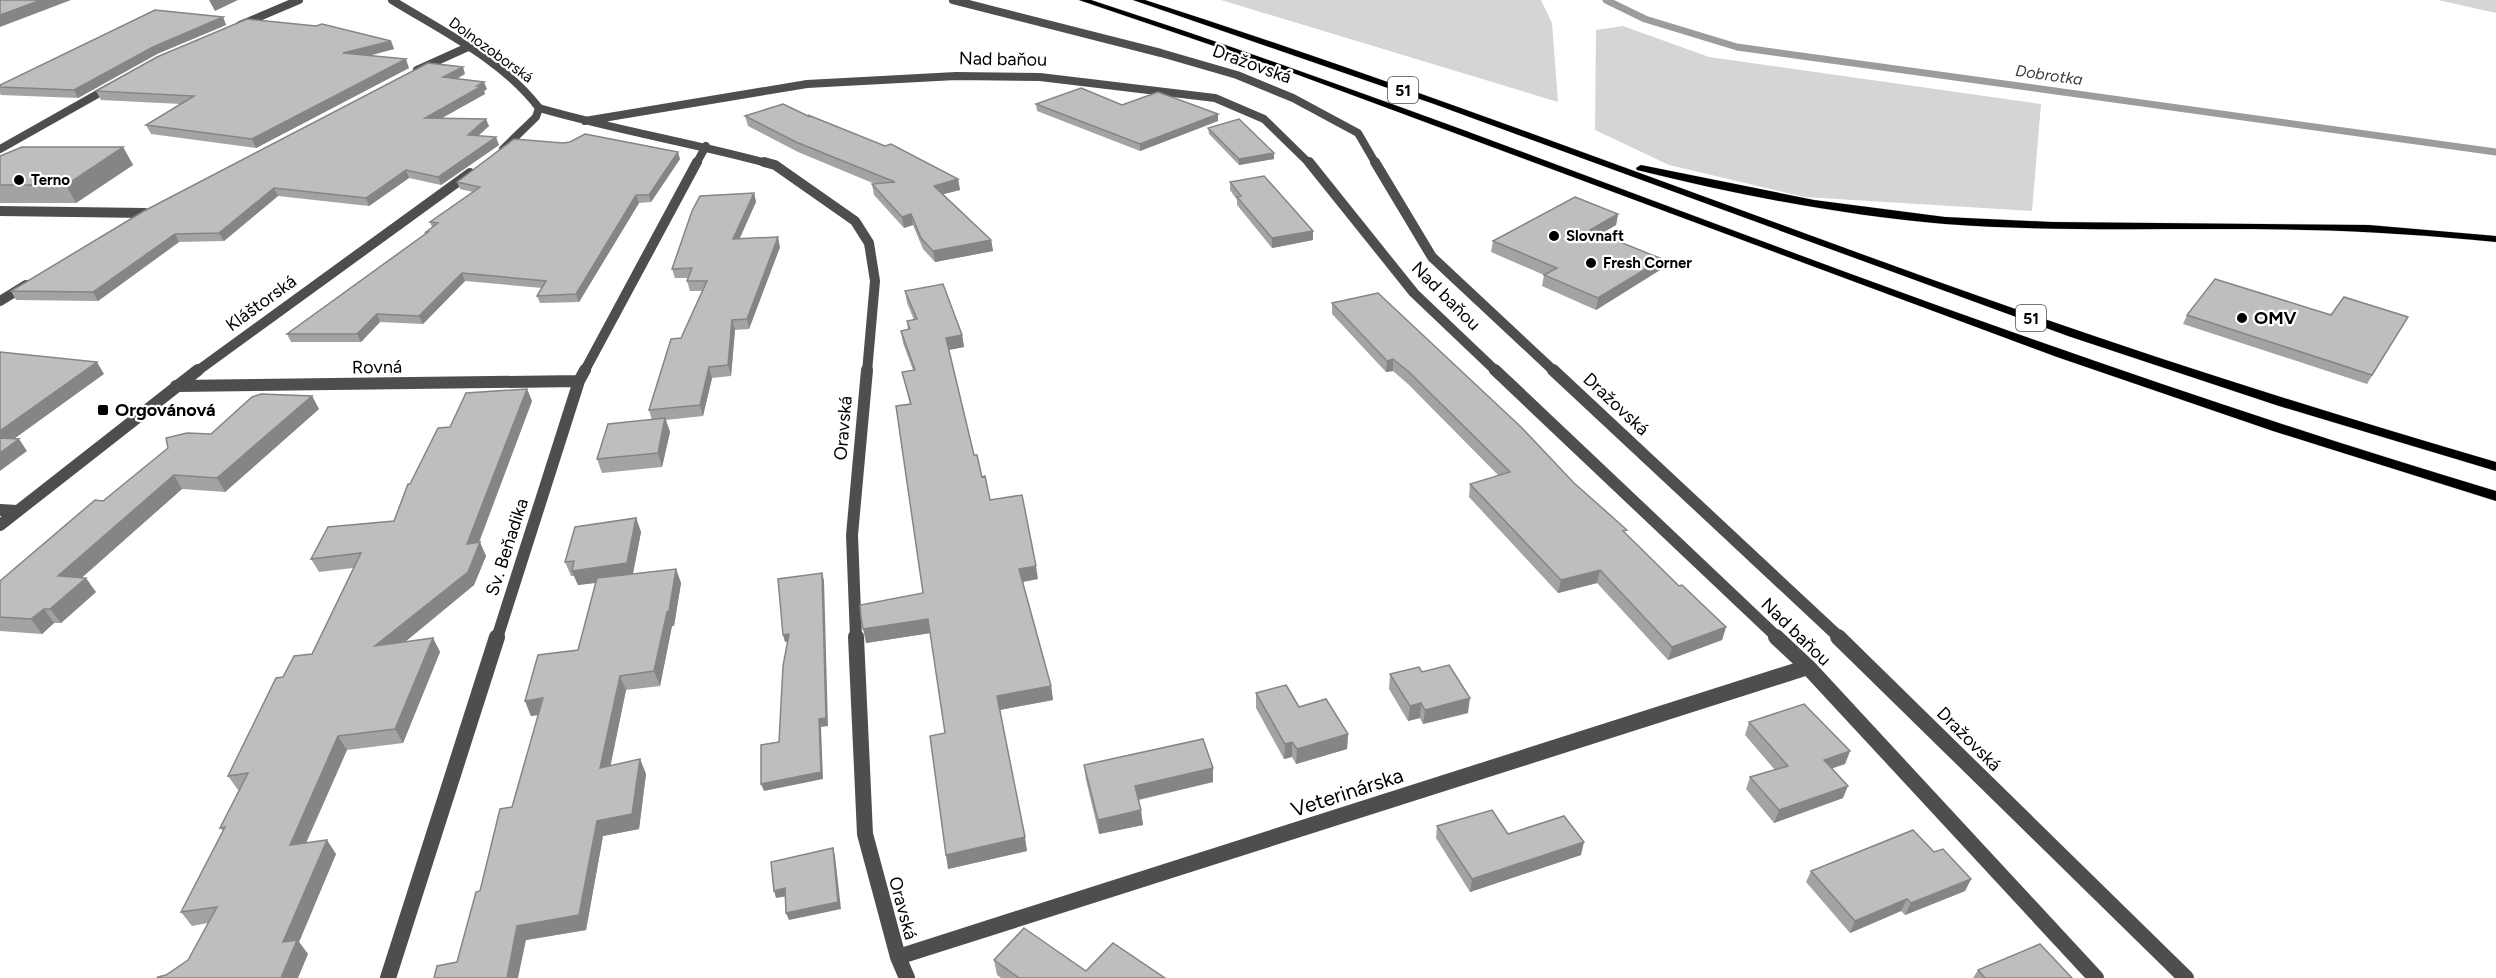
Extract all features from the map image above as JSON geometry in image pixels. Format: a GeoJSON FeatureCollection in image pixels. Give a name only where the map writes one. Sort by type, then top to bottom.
{"type":"FeatureCollection","features":[{"type":"Feature","properties":{"kind":"main road","name":"51"},"geometry":{"type":"LineString","coordinates":[[1083,0],[1167,26],[1323,80],[1918,303],[2086,363],[2314,439],[2496,496]]}},
{"type":"Feature","properties":{"kind":"main road","name":"51"},"geometry":{"type":"LineString","coordinates":[[1137,0],[1343,69],[1934,285],[2293,405],[2496,467]]}},
{"type":"Feature","properties":{"kind":"main road"},"geometry":{"type":"LineString","coordinates":[[1572,151],[1769,197],[1908,218],[1990,223],[2345,226],[2448,233],[2496,239]]}},
{"type":"Feature","properties":{"kind":"street"},"geometry":{"type":"LineString","coordinates":[[234,27],[299,0]]}},
{"type":"Feature","properties":{"kind":"street","name":"Dolnozoborská"},"geometry":{"type":"LineString","coordinates":[[392,0],[468,47],[523,87],[539,108]]}},
{"type":"Feature","properties":{"kind":"street","name":"Dražovská"},"geometry":{"type":"LineString","coordinates":[[953,0],[1161,53],[1237,75],[1293,98],[1358,133],[1432,257],[1856,653],[2186,978]]}},
{"type":"Feature","properties":{"kind":"street"},"geometry":{"type":"LineString","coordinates":[[413,72],[468,47]]}},
{"type":"Feature","properties":{"kind":"street","name":"Nad baňou"},"geometry":{"type":"LineString","coordinates":[[585,121],[807,84],[956,76],[1040,77],[1140,87],[1215,98],[1264,119],[1304,156],[1414,292],[1808,667],[2096,978]]}},
{"type":"Feature","properties":{"kind":"street"},"geometry":{"type":"LineString","coordinates":[[0,148],[119,82]]}},
{"type":"Feature","properties":{"kind":"street"},"geometry":{"type":"LineString","coordinates":[[491,158],[509,145],[536,117],[539,108]]}},
{"type":"Feature","properties":{"kind":"street","name":"Oravská"},"geometry":{"type":"LineString","coordinates":[[539,108],[585,121],[706,146],[775,165],[855,221],[869,243],[875,281],[852,535],[865,834],[898,957],[907,978]]}},
{"type":"Feature","properties":{"kind":"street","name":"Sv. Beňadika"},"geometry":{"type":"LineString","coordinates":[[388,978],[579,381],[706,146]]}},
{"type":"Feature","properties":{"kind":"street","name":"Kláštorská"},"geometry":{"type":"LineString","coordinates":[[0,525],[176,386],[481,165]]}},
{"type":"Feature","properties":{"kind":"street"},"geometry":{"type":"LineString","coordinates":[[126,225],[156,207]]}},
{"type":"Feature","properties":{"kind":"street"},"geometry":{"type":"LineString","coordinates":[[0,211],[145,213]]}},
{"type":"Feature","properties":{"kind":"street"},"geometry":{"type":"LineString","coordinates":[[0,301],[39,278]]}},
{"type":"Feature","properties":{"kind":"street","name":"Rovná"},"geometry":{"type":"LineString","coordinates":[[176,386],[579,381]]}},
{"type":"Feature","properties":{"kind":"street"},"geometry":{"type":"LineString","coordinates":[[0,510],[17,511]]}},
{"type":"Feature","properties":{"kind":"street","name":"Veterinárska"},"geometry":{"type":"LineString","coordinates":[[898,957],[1808,667]]}},
{"type":"Feature","properties":{"kind":"shaded area"},"geometry":{"type":"Polygon","coordinates":[[[1221,0],[1541,0],[1552,23],[1558,102],[1221,0]]]}},
{"type":"Feature","properties":{"kind":"shaded area"},"geometry":{"type":"Polygon","coordinates":[[[2438,0],[2496,0],[2496,13],[2438,0]]]}},
{"type":"Feature","properties":{"kind":"shaded area"},"geometry":{"type":"Polygon","coordinates":[[[1623,26],[1709,57],[2041,104],[2032,211],[1804,197],[1669,165],[1595,130],[1596,30],[1623,26]]]}},
{"type":"Feature","properties":{"kind":"building"},"geometry":{"type":"Polygon","coordinates":[[[0,0],[41,0],[0,15],[0,0]]]}},
{"type":"Feature","properties":{"kind":"building"},"geometry":{"type":"Polygon","coordinates":[[[155,10],[223,17],[153,47],[74,90],[0,87],[0,85],[155,10]]]}},
{"type":"Feature","properties":{"kind":"building"},"geometry":{"type":"Polygon","coordinates":[[[247,19],[316,26],[322,24],[391,41],[343,53],[406,59],[252,139],[146,125],[194,96],[96,91],[157,57],[247,19]]]}},
{"type":"Feature","properties":{"kind":"building"},"geometry":{"type":"Polygon","coordinates":[[[428,63],[463,67],[443,77],[484,82],[477,86],[482,86],[425,118],[486,119],[468,135],[496,137],[438,177],[406,170],[366,198],[274,188],[219,233],[175,234],[93,292],[11,291],[144,211],[428,63]]]}},
{"type":"Feature","properties":{"kind":"building"},"geometry":{"type":"Polygon","coordinates":[[[1081,88],[1122,105],[1158,92],[1218,114],[1140,144],[1036,104],[1081,88]]]}},
{"type":"Feature","properties":{"kind":"building"},"geometry":{"type":"Polygon","coordinates":[[[783,104],[885,146],[891,144],[958,179],[934,186],[991,240],[933,251],[921,238],[911,214],[902,217],[872,184],[895,182],[796,142],[745,116],[783,104]]]}},
{"type":"Feature","properties":{"kind":"building"},"geometry":{"type":"Polygon","coordinates":[[[1239,119],[1274,153],[1239,159],[1208,128],[1239,119]]]}},
{"type":"Feature","properties":{"kind":"building"},"geometry":{"type":"Polygon","coordinates":[[[585,134],[678,152],[649,195],[636,195],[576,294],[537,296],[546,281],[462,273],[419,316],[377,314],[357,334],[287,334],[428,232],[426,232],[438,223],[430,222],[480,187],[457,182],[514,139],[563,143],[585,134]]]}},
{"type":"Feature","properties":{"kind":"building"},"geometry":{"type":"Polygon","coordinates":[[[22,147],[123,147],[66,185],[0,185],[0,156],[22,147]]]}},
{"type":"Feature","properties":{"kind":"building"},"geometry":{"type":"Polygon","coordinates":[[[1264,176],[1313,231],[1272,238],[1237,197],[1241,196],[1230,182],[1264,176]]]}},
{"type":"Feature","properties":{"kind":"building"},"geometry":{"type":"Polygon","coordinates":[[[754,193],[733,239],[778,237],[747,319],[732,320],[728,365],[709,367],[700,405],[649,410],[671,339],[681,338],[707,281],[687,281],[692,268],[672,269],[692,211],[700,196],[754,193]]]}},
{"type":"Feature","properties":{"kind":"building"},"geometry":{"type":"Polygon","coordinates":[[[1575,197],[1618,214],[1590,230],[1662,259],[1598,298],[1544,275],[1557,268],[1493,241],[1575,197]]]}},
{"type":"Feature","properties":{"kind":"building"},"geometry":{"type":"Polygon","coordinates":[[[2215,279],[2331,315],[2344,297],[2408,317],[2372,375],[2187,315],[2215,279]]]}},
{"type":"Feature","properties":{"kind":"building"},"geometry":{"type":"Polygon","coordinates":[[[943,284],[962,335],[946,338],[974,455],[977,455],[982,477],[985,476],[990,500],[1022,495],[1036,566],[1019,569],[1051,686],[997,696],[1025,837],[946,855],[930,736],[945,733],[928,619],[863,629],[860,605],[923,593],[896,406],[911,404],[902,372],[915,370],[901,331],[910,329],[907,321],[917,319],[905,291],[943,284]]]}},
{"type":"Feature","properties":{"kind":"building"},"geometry":{"type":"Polygon","coordinates":[[[1378,293],[1521,427],[1574,483],[1627,530],[1623,531],[1679,586],[1682,585],[1726,627],[1672,647],[1600,570],[1561,580],[1470,484],[1510,472],[1409,372],[1393,359],[1387,361],[1332,303],[1378,293]]]}},
{"type":"Feature","properties":{"kind":"building"},"geometry":{"type":"Polygon","coordinates":[[[0,352],[97,362],[0,431],[0,352]]]}},
{"type":"Feature","properties":{"kind":"building"},"geometry":{"type":"Polygon","coordinates":[[[527,389],[467,544],[480,542],[468,572],[375,646],[433,638],[395,729],[338,736],[290,845],[327,840],[283,942],[297,940],[281,978],[157,978],[166,975],[188,960],[217,907],[181,912],[225,827],[220,828],[248,773],[228,776],[276,678],[283,677],[294,656],[312,654],[361,553],[311,559],[328,527],[394,521],[408,484],[438,428],[450,427],[466,393],[527,389]]]}},
{"type":"Feature","properties":{"kind":"building"},"geometry":{"type":"Polygon","coordinates":[[[261,394],[312,396],[217,478],[174,475],[58,576],[86,578],[50,609],[44,609],[31,619],[0,617],[0,581],[95,500],[103,501],[168,448],[166,438],[187,433],[211,434],[252,397],[261,394]]]}},
{"type":"Feature","properties":{"kind":"building"},"geometry":{"type":"Polygon","coordinates":[[[665,418],[658,453],[597,459],[608,424],[665,418]]]}},
{"type":"Feature","properties":{"kind":"building"},"geometry":{"type":"Polygon","coordinates":[[[0,438],[19,439],[0,453],[0,438]]]}},
{"type":"Feature","properties":{"kind":"building"},"geometry":{"type":"Polygon","coordinates":[[[636,518],[627,563],[572,571],[574,561],[565,562],[575,527],[636,518]]]}},
{"type":"Feature","properties":{"kind":"building"},"geometry":{"type":"Polygon","coordinates":[[[676,569],[669,611],[654,671],[620,676],[600,768],[640,759],[632,814],[597,821],[579,915],[517,926],[507,978],[434,978],[437,966],[457,962],[476,892],[480,891],[500,809],[512,807],[543,698],[525,701],[538,655],[578,650],[597,578],[676,569]]]}},
{"type":"Feature","properties":{"kind":"building"},"geometry":{"type":"Polygon","coordinates":[[[822,573],[826,718],[819,719],[821,772],[761,784],[761,745],[779,742],[783,666],[789,634],[783,635],[778,579],[822,573]]]}},
{"type":"Feature","properties":{"kind":"building"},"geometry":{"type":"Polygon","coordinates":[[[1449,665],[1470,698],[1425,710],[1421,703],[1410,706],[1390,674],[1419,667],[1422,672],[1449,665]]]}},
{"type":"Feature","properties":{"kind":"building"},"geometry":{"type":"Polygon","coordinates":[[[1286,685],[1299,707],[1326,699],[1348,734],[1297,749],[1292,742],[1285,744],[1256,693],[1286,685]]]}},
{"type":"Feature","properties":{"kind":"building"},"geometry":{"type":"Polygon","coordinates":[[[1804,704],[1850,751],[1824,760],[1848,786],[1779,810],[1750,777],[1788,766],[1749,722],[1804,704]]]}},
{"type":"Feature","properties":{"kind":"building"},"geometry":{"type":"Polygon","coordinates":[[[1203,739],[1213,768],[1135,786],[1141,810],[1098,820],[1084,765],[1203,739]]]}},
{"type":"Feature","properties":{"kind":"building"},"geometry":{"type":"Polygon","coordinates":[[[1492,810],[1508,834],[1564,816],[1584,842],[1472,879],[1437,826],[1492,810]]]}},
{"type":"Feature","properties":{"kind":"building"},"geometry":{"type":"Polygon","coordinates":[[[1913,830],[1934,852],[1943,849],[1971,879],[1911,903],[1907,899],[1855,921],[1811,871],[1913,830]]]}},
{"type":"Feature","properties":{"kind":"building"},"geometry":{"type":"Polygon","coordinates":[[[833,848],[838,902],[786,913],[785,888],[774,891],[771,862],[833,848]]]}},
{"type":"Feature","properties":{"kind":"building"},"geometry":{"type":"Polygon","coordinates":[[[1024,928],[1086,971],[1113,943],[1165,978],[1019,978],[994,960],[1024,928]]]}},
{"type":"Feature","properties":{"kind":"building"},"geometry":{"type":"Polygon","coordinates":[[[2040,944],[2072,978],[1985,978],[1978,970],[2040,944]]]}},
{"type":"Feature","properties":{"kind":"waterway","name":"Dobrotka"},"geometry":{"type":"LineString","coordinates":[[1606,0],[1645,19],[1737,47],[2496,152]]}},
{"type":"Feature","properties":{"kind":"place","name":"Terno"},"geometry":{"type":"Point","coordinates":[19,180]}},
{"type":"Feature","properties":{"kind":"place","name":"Slovnaft"},"geometry":{"type":"Point","coordinates":[1554,236]}},
{"type":"Feature","properties":{"kind":"place","name":"Fresh Corner"},"geometry":{"type":"Point","coordinates":[1591,263]}},
{"type":"Feature","properties":{"kind":"place","name":"OMV"},"geometry":{"type":"Point","coordinates":[2242,318]}},
{"type":"Feature","properties":{"kind":"place","name":"Orgovánová"},"geometry":{"type":"Point","coordinates":[103,410]}}]}
